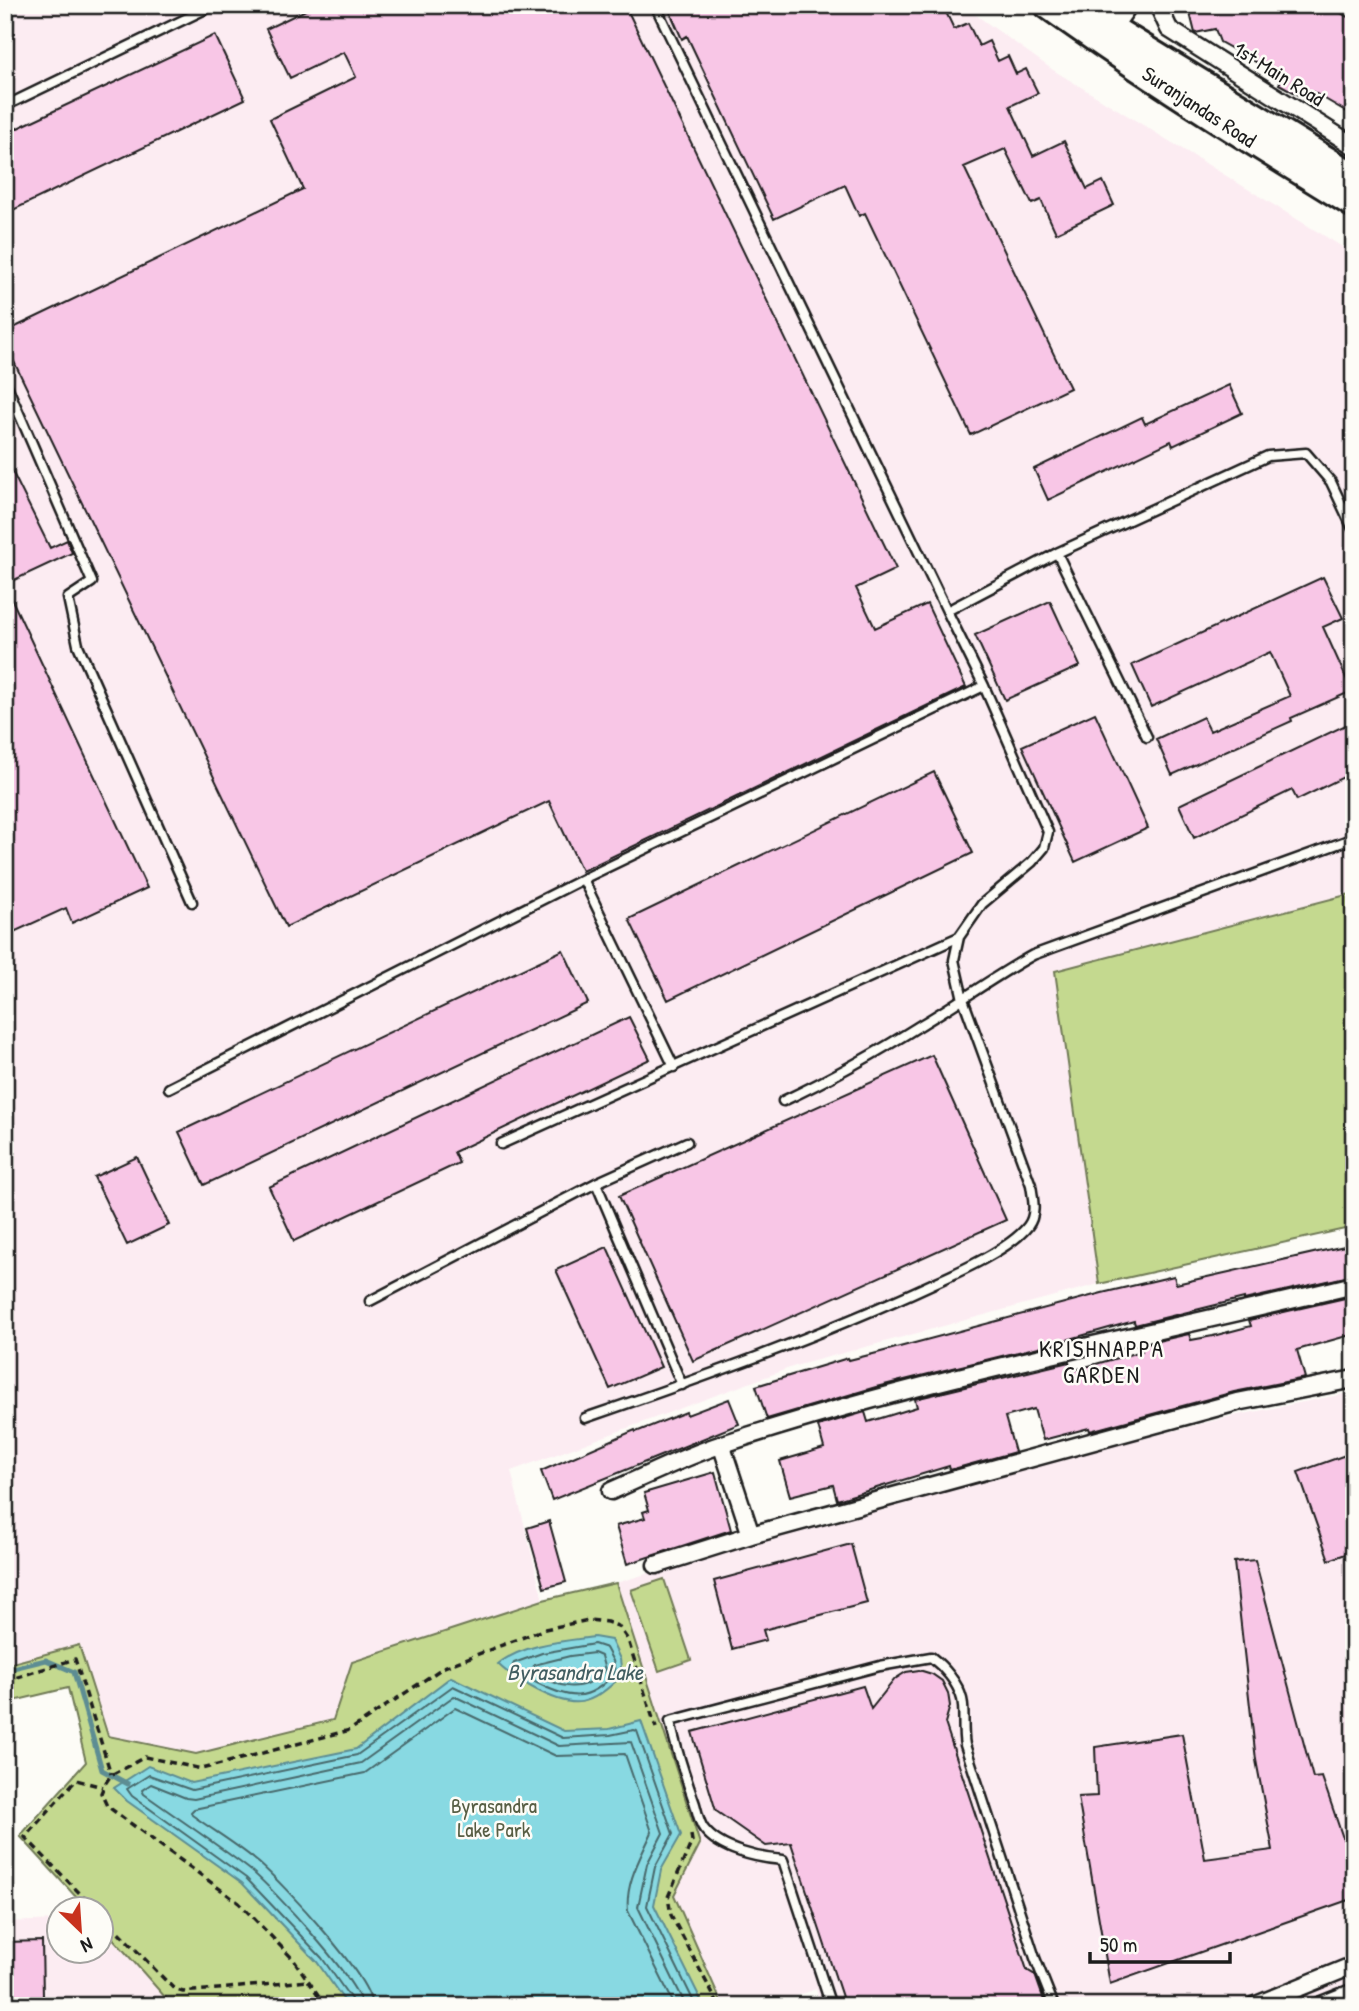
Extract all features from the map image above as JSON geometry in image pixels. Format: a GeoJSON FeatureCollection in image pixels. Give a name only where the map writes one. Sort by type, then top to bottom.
{"type":"FeatureCollection","features":[{"type":"Feature","properties":{"kind":"main road","name":"Suranjandas Road"},"geometry":{"type":"LineString","coordinates":[[1048,5],[1100,43],[1221,122],[1354,204]]}},
{"type":"Feature","properties":{"kind":"main road","name":"Suranjandas Road"},"geometry":{"type":"LineString","coordinates":[[1079,5],[1112,29],[1354,177]]}},
{"type":"Feature","properties":{"kind":"street"},"geometry":{"type":"LineString","coordinates":[[1112,29],[1129,5]]}},
{"type":"Feature","properties":{"kind":"street","name":"1st Main Road"},"geometry":{"type":"LineString","coordinates":[[1158,5],[1169,29],[1354,146]]}},
{"type":"Feature","properties":{"kind":"street"},"geometry":{"type":"LineString","coordinates":[[611,1491],[721,1444],[860,1403],[961,1376],[1354,1285]]}},
{"type":"Feature","properties":{"kind":"street"},"geometry":{"type":"LineString","coordinates":[[656,1565],[751,1535],[1237,1402],[1354,1379]]}},
{"type":"Feature","properties":{"kind":"street"},"geometry":{"type":"LineString","coordinates":[[721,1444],[751,1535]]}},
{"type":"Feature","properties":{"kind":"street"},"geometry":{"type":"LineString","coordinates":[[1254,2006],[1354,1965]]}},
{"type":"Feature","properties":{"kind":"street"},"geometry":{"type":"LineString","coordinates":[[1319,2006],[1354,1992]]}},
{"type":"Feature","properties":{"kind":"lane"},"geometry":{"type":"LineString","coordinates":[[5,106],[214,5]]}},
{"type":"Feature","properties":{"kind":"lane"},"geometry":{"type":"LineString","coordinates":[[585,1418],[682,1385],[887,1305],[968,1267],[1017,1237],[1033,1217],[1031,1185],[963,999],[954,960],[959,937],[982,904],[1032,862],[1044,848],[1048,832],[984,686],[655,5]]}},
{"type":"Feature","properties":{"kind":"lane"},"geometry":{"type":"LineString","coordinates":[[5,381],[92,582],[68,598],[78,645],[192,902]]}},
{"type":"Feature","properties":{"kind":"lane"},"geometry":{"type":"LineString","coordinates":[[947,611],[1057,553],[1268,456],[1306,453],[1331,482],[1354,531]]}},
{"type":"Feature","properties":{"kind":"lane"},"geometry":{"type":"LineString","coordinates":[[1057,553],[1147,737]]}},
{"type":"Feature","properties":{"kind":"lane"},"geometry":{"type":"LineString","coordinates":[[169,1088],[583,879],[984,686]]}},
{"type":"Feature","properties":{"kind":"lane"},"geometry":{"type":"LineString","coordinates":[[783,1101],[823,1082],[963,999],[1000,973],[1033,956],[1354,838]]}},
{"type":"Feature","properties":{"kind":"lane"},"geometry":{"type":"LineString","coordinates":[[583,879],[674,1067]]}},
{"type":"Feature","properties":{"kind":"lane"},"geometry":{"type":"LineString","coordinates":[[501,1144],[959,937]]}},
{"type":"Feature","properties":{"kind":"lane"},"geometry":{"type":"LineString","coordinates":[[370,1301],[596,1183],[687,1142]]}},
{"type":"Feature","properties":{"kind":"lane"},"geometry":{"type":"LineString","coordinates":[[596,1183],[682,1385]]}},
{"type":"Feature","properties":{"kind":"lane"},"geometry":{"type":"LineString","coordinates":[[831,2006],[783,1860],[740,1852],[720,1842],[704,1829],[675,1748],[670,1721],[880,1666],[931,1657],[953,1679],[962,1699],[965,1745],[1035,1958],[1054,2006]]}},
{"type":"Feature","properties":{"kind":"path"},"geometry":{"type":"LineString","coordinates":[[326,2006],[293,1959],[239,1903],[107,1807],[101,1793],[111,1775],[145,1758],[202,1769],[350,1730],[444,1667],[545,1629],[589,1620],[618,1626],[628,1640],[656,1728]]}},
{"type":"Feature","properties":{"kind":"path"},"geometry":{"type":"LineString","coordinates":[[5,1681],[75,1659],[111,1775]]}},
{"type":"Feature","properties":{"kind":"path"},"geometry":{"type":"LineString","coordinates":[[83,1896],[26,1837],[76,1780],[103,1787]]}},
{"type":"Feature","properties":{"kind":"path"},"geometry":{"type":"LineString","coordinates":[[688,1828],[692,1841],[668,1901],[671,1915],[719,2006]]}},
{"type":"Feature","properties":{"kind":"path"},"geometry":{"type":"LineString","coordinates":[[116,1929],[174,1989],[183,1992],[308,1981]]}},
{"type":"Feature","properties":{"kind":"path"},"geometry":{"type":"LineString","coordinates":[[786,2006],[807,1998],[810,2006]]}},
{"type":"Feature","properties":{"kind":"shaded area"},"geometry":{"type":"Polygon","coordinates":[[[5,5],[962,5],[1053,70],[1354,254],[1354,893],[1055,971],[1099,1284],[795,1366],[511,1471],[543,1600],[352,1662],[334,1720],[196,1754],[108,1736],[79,1645],[5,1665],[5,5]]]}},
{"type":"Feature","properties":{"kind":"shaded area"},"geometry":{"type":"Polygon","coordinates":[[[1354,1392],[1354,2006],[821,2006],[816,1989],[769,2006],[723,2006],[674,1895],[700,1844],[616,1583],[857,1511],[1228,1417],[1354,1392]]]}},
{"type":"Feature","properties":{"kind":"shaded area"},"geometry":{"type":"Polygon","coordinates":[[[46,1920],[46,1966],[116,1966],[116,1942],[172,2005],[292,2000],[300,2006],[5,2006],[5,1922],[46,1920]]]}},
{"type":"Feature","properties":{"kind":"green space"},"geometry":{"type":"Polygon","coordinates":[[[1354,893],[1354,1227],[1099,1284],[1055,971],[1354,893]]]}},
{"type":"Feature","properties":{"kind":"green space"},"geometry":{"type":"Polygon","coordinates":[[[664,1579],[691,1660],[659,1671],[631,1590],[664,1579]]]}},
{"type":"Feature","properties":{"kind":"green space","name":"Byrasandra Lake Park"},"geometry":{"type":"Polygon","coordinates":[[[616,1583],[700,1844],[674,1895],[723,2006],[300,2006],[292,2000],[172,2005],[116,1942],[116,1896],[75,1896],[20,1836],[86,1762],[68,1688],[5,1703],[5,1665],[79,1645],[108,1736],[196,1754],[333,1720],[352,1662],[543,1600],[616,1583]]]}},
{"type":"Feature","properties":{"kind":"water","name":"Byrasandra Lake"},"geometry":{"type":"Polygon","coordinates":[[[594,1637],[611,1640],[620,1659],[622,1675],[601,1694],[582,1702],[549,1696],[515,1678],[498,1664],[531,1648],[594,1637]]]}},
{"type":"Feature","properties":{"kind":"water","name":"Byrasandra Lake"},"geometry":{"type":"Polygon","coordinates":[[[451,1677],[564,1731],[609,1729],[641,1721],[681,1835],[661,1870],[654,1905],[704,2006],[348,2006],[317,1962],[242,1883],[127,1801],[114,1788],[148,1766],[191,1783],[356,1749],[451,1677]]]}},
{"type":"Feature","properties":{"kind":"building"},"geometry":{"type":"Polygon","coordinates":[[[316,5],[625,5],[896,569],[856,588],[875,628],[927,604],[966,687],[582,871],[549,801],[286,927],[5,343],[5,332],[303,189],[270,119],[356,77],[344,52],[290,78],[266,29],[316,5]]]}},
{"type":"Feature","properties":{"kind":"building"},"geometry":{"type":"Polygon","coordinates":[[[667,5],[930,5],[934,13],[944,8],[954,29],[968,23],[979,46],[989,41],[998,61],[1008,56],[1016,74],[1026,69],[1038,93],[1010,106],[1033,156],[1064,141],[1087,189],[1103,181],[1114,205],[1056,233],[1041,200],[1032,204],[1005,149],[964,167],[1070,388],[971,435],[865,213],[859,216],[845,185],[774,219],[687,36],[682,39],[667,5]]]}},
{"type":"Feature","properties":{"kind":"building"},"geometry":{"type":"Polygon","coordinates":[[[1188,5],[1328,5],[1354,21],[1354,116],[1313,92],[1308,100],[1279,84],[1283,77],[1220,42],[1215,29],[1195,33],[1188,5]]]}},
{"type":"Feature","properties":{"kind":"building"},"geometry":{"type":"Polygon","coordinates":[[[215,35],[245,99],[13,210],[5,193],[5,134],[215,35]]]}},
{"type":"Feature","properties":{"kind":"building"},"geometry":{"type":"Polygon","coordinates":[[[1229,385],[1242,413],[1173,446],[1171,441],[1048,500],[1034,469],[1142,417],[1145,424],[1229,385]]]}},
{"type":"Feature","properties":{"kind":"building"},"geometry":{"type":"Polygon","coordinates":[[[5,457],[50,548],[67,540],[72,553],[10,582],[5,573],[5,457]]]}},
{"type":"Feature","properties":{"kind":"building"},"geometry":{"type":"Polygon","coordinates":[[[1323,577],[1343,618],[1323,627],[1352,691],[1172,775],[1156,739],[1203,717],[1210,731],[1290,696],[1270,652],[1151,707],[1132,665],[1323,577]]]}},
{"type":"Feature","properties":{"kind":"building"},"geometry":{"type":"Polygon","coordinates":[[[5,585],[147,888],[72,923],[66,908],[5,936],[5,585]]]}},
{"type":"Feature","properties":{"kind":"building"},"geometry":{"type":"Polygon","coordinates":[[[1050,601],[1080,666],[1005,700],[975,635],[1050,601]]]}},
{"type":"Feature","properties":{"kind":"building"},"geometry":{"type":"Polygon","coordinates":[[[1095,713],[1148,828],[1075,862],[1022,746],[1095,713]]]}},
{"type":"Feature","properties":{"kind":"building"},"geometry":{"type":"Polygon","coordinates":[[[1354,721],[1354,772],[1297,800],[1292,790],[1194,838],[1179,805],[1354,721]]]}},
{"type":"Feature","properties":{"kind":"building"},"geometry":{"type":"Polygon","coordinates":[[[934,772],[973,853],[668,1000],[629,919],[934,772]]]}},
{"type":"Feature","properties":{"kind":"building"},"geometry":{"type":"Polygon","coordinates":[[[563,950],[588,1003],[204,1185],[179,1132],[563,950]]]}},
{"type":"Feature","properties":{"kind":"building"},"geometry":{"type":"Polygon","coordinates":[[[629,1017],[650,1059],[454,1152],[459,1163],[294,1241],[269,1187],[629,1017]]]}},
{"type":"Feature","properties":{"kind":"building"},"geometry":{"type":"Polygon","coordinates":[[[932,1055],[1006,1220],[693,1361],[619,1196],[932,1055]]]}},
{"type":"Feature","properties":{"kind":"building"},"geometry":{"type":"Polygon","coordinates":[[[137,1157],[169,1225],[127,1245],[94,1177],[137,1157]]]}},
{"type":"Feature","properties":{"kind":"building"},"geometry":{"type":"Polygon","coordinates":[[[1349,1245],[1354,1275],[1135,1325],[1134,1321],[876,1387],[767,1419],[756,1386],[848,1358],[849,1360],[877,1353],[1102,1293],[1174,1276],[1176,1284],[1349,1245]]]}},
{"type":"Feature","properties":{"kind":"building"},"geometry":{"type":"Polygon","coordinates":[[[607,1247],[661,1367],[610,1389],[556,1270],[607,1247]]]}},
{"type":"Feature","properties":{"kind":"building"},"geometry":{"type":"Polygon","coordinates":[[[1354,1296],[1354,1334],[1297,1350],[1305,1378],[1234,1392],[1090,1431],[1089,1428],[1043,1440],[1034,1409],[1005,1417],[1015,1452],[950,1470],[949,1466],[837,1500],[833,1485],[790,1496],[780,1461],[824,1448],[818,1426],[865,1412],[868,1422],[917,1407],[915,1399],[1069,1362],[1071,1371],[1142,1351],[1140,1345],[1189,1334],[1191,1340],[1213,1336],[1251,1326],[1249,1320],[1354,1296]]]}},
{"type":"Feature","properties":{"kind":"building"},"geometry":{"type":"Polygon","coordinates":[[[729,1399],[739,1424],[552,1500],[541,1471],[635,1430],[636,1432],[686,1412],[687,1415],[729,1399]]]}},
{"type":"Feature","properties":{"kind":"building"},"geometry":{"type":"Polygon","coordinates":[[[1354,1452],[1354,1551],[1329,1560],[1298,1472],[1354,1452]]]}},
{"type":"Feature","properties":{"kind":"building"},"geometry":{"type":"Polygon","coordinates":[[[715,1472],[731,1530],[627,1564],[616,1526],[645,1518],[643,1512],[649,1510],[644,1493],[715,1472]]]}},
{"type":"Feature","properties":{"kind":"building"},"geometry":{"type":"Polygon","coordinates":[[[549,1521],[566,1582],[544,1588],[527,1528],[549,1521]]]}},
{"type":"Feature","properties":{"kind":"building"},"geometry":{"type":"Polygon","coordinates":[[[851,1544],[867,1603],[763,1630],[766,1640],[732,1649],[714,1581],[851,1544]]]}},
{"type":"Feature","properties":{"kind":"building"},"geometry":{"type":"Polygon","coordinates":[[[1255,1560],[1313,1778],[1322,1777],[1344,1841],[1354,1883],[1354,1898],[1110,1984],[1078,1797],[1097,1796],[1095,1747],[1182,1734],[1205,1859],[1273,1850],[1256,1760],[1234,1562],[1255,1560]]]}},
{"type":"Feature","properties":{"kind":"building"},"geometry":{"type":"Polygon","coordinates":[[[919,1670],[942,1681],[948,1693],[950,1706],[945,1723],[1027,1970],[1035,1975],[1046,2006],[845,2006],[791,1843],[766,1846],[716,1811],[692,1732],[863,1686],[871,1709],[895,1679],[906,1672],[919,1670]]]}},
{"type":"Feature","properties":{"kind":"building"},"geometry":{"type":"Polygon","coordinates":[[[42,1941],[43,1997],[5,1998],[5,1942],[42,1941]]]}},
{"type":"Feature","properties":{"kind":"waterway"},"geometry":{"type":"LineString","coordinates":[[5,1670],[46,1660],[74,1672],[102,1770],[128,1784]]}},
{"type":"Feature","properties":{"kind":"district","name":"KRISHNAPPA GARDEN"},"geometry":{"type":"Point","coordinates":[1102,1362]}}]}
